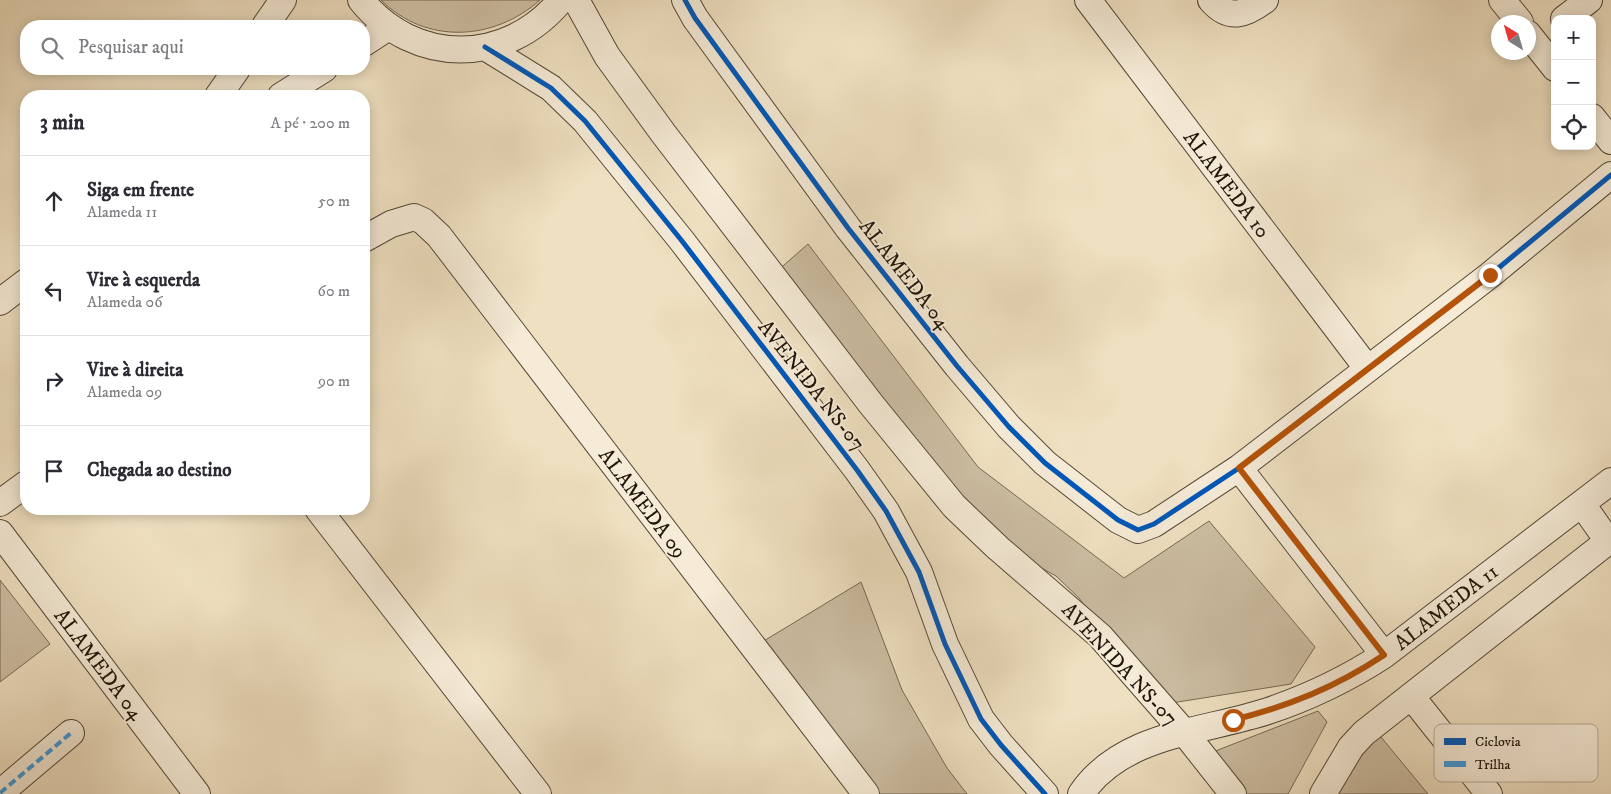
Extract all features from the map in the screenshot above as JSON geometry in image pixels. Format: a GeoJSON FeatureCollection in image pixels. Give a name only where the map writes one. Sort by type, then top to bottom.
{"type":"FeatureCollection","features":[{"type":"Feature","properties":{"kind":"street"},"geometry":{"type":"LineString","coordinates":[[270,20],[283,0]]}},
{"type":"Feature","properties":{"kind":"street"},"geometry":{"type":"LineString","coordinates":[[360,0],[387,28],[416,42],[439,48],[462,50],[508,41],[528,30],[547,16],[561,0]]}},
{"type":"Feature","properties":{"kind":"street","name":"AVENIDA NS-07"},"geometry":{"type":"LineString","coordinates":[[576,0],[607,56],[657,126],[871,404],[954,506],[998,548],[1100,636],[1184,732],[1233,794]]}},
{"type":"Feature","properties":{"kind":"street","name":"ALAMEDA 04"},"geometry":{"type":"LineString","coordinates":[[685,0],[705,33],[798,162],[956,366],[1018,438],[1045,463],[1118,520],[1138,530],[1154,524],[1239,468]]}},
{"type":"Feature","properties":{"kind":"street","name":"ALAMEDA 10"},"geometry":{"type":"LineString","coordinates":[[1088,0],[1367,368]]}},
{"type":"Feature","properties":{"kind":"street"},"geometry":{"type":"LineString","coordinates":[[1211,0],[1216,7],[1233,14],[1249,12],[1265,0]]}},
{"type":"Feature","properties":{"kind":"street"},"geometry":{"type":"LineString","coordinates":[[1502,0],[1513,15]]}},
{"type":"Feature","properties":{"kind":"street"},"geometry":{"type":"LineString","coordinates":[[1569,15],[1589,0]]}},
{"type":"Feature","properties":{"kind":"street"},"geometry":{"type":"LineString","coordinates":[[1536,31],[1551,27]]}},
{"type":"Feature","properties":{"kind":"street"},"geometry":{"type":"LineString","coordinates":[[370,39],[387,28]]}},
{"type":"Feature","properties":{"kind":"street"},"geometry":{"type":"LineString","coordinates":[[1536,44],[1551,63]]}},
{"type":"Feature","properties":{"kind":"street","name":"AVENIDA NS-07"},"geometry":{"type":"LineString","coordinates":[[485,47],[551,88],[585,121],[682,242],[857,470],[886,511],[918,572],[945,644],[981,719],[1001,745],[1045,794]]}},
{"type":"Feature","properties":{"kind":"street"},"geometry":{"type":"LineString","coordinates":[[222,90],[232,75]]}},
{"type":"Feature","properties":{"kind":"street"},"geometry":{"type":"LineString","coordinates":[[291,90],[314,75]]}},
{"type":"Feature","properties":{"kind":"street"},"geometry":{"type":"LineString","coordinates":[[1596,122],[1611,141]]}},
{"type":"Feature","properties":{"kind":"street"},"geometry":{"type":"LineString","coordinates":[[1384,655],[1239,468],[1490,275],[1611,175]]}},
{"type":"Feature","properties":{"kind":"street","name":"ALAMEDA 09"},"geometry":{"type":"LineString","coordinates":[[370,236],[391,224],[414,217],[428,225],[461,262],[866,794]]}},
{"type":"Feature","properties":{"kind":"street"},"geometry":{"type":"LineString","coordinates":[[0,302],[20,287]]}},
{"type":"Feature","properties":{"kind":"street","name":"ALAMEDA 11"},"geometry":{"type":"LineString","coordinates":[[1081,794],[1105,769],[1130,751],[1184,732],[1266,712],[1336,685],[1384,655],[1611,481]]}},
{"type":"Feature","properties":{"kind":"street"},"geometry":{"type":"LineString","coordinates":[[0,503],[20,488]]}},
{"type":"Feature","properties":{"kind":"street"},"geometry":{"type":"LineString","coordinates":[[1323,794],[1356,740],[1610,540],[1582,504]]}},
{"type":"Feature","properties":{"kind":"street"},"geometry":{"type":"LineString","coordinates":[[323,515],[538,794]]}},
{"type":"Feature","properties":{"kind":"street","name":"ALAMEDA 04"},"geometry":{"type":"LineString","coordinates":[[0,533],[198,794]]}},
{"type":"Feature","properties":{"kind":"street"},"geometry":{"type":"LineString","coordinates":[[1411,696],[1434,725]]}},
{"type":"Feature","properties":{"kind":"street"},"geometry":{"type":"LineString","coordinates":[[0,793],[71,733]]}},
{"type":"Feature","properties":{"kind":"street"},"geometry":{"type":"LineString","coordinates":[[1479,782],[1489,794]]}},
{"type":"Feature","properties":{"kind":"shaded area"},"geometry":{"type":"Polygon","coordinates":[[[381,0],[540,0],[522,14],[502,24],[481,30],[460,32],[439,31],[418,25],[399,15],[381,0]]]}},
{"type":"Feature","properties":{"kind":"shaded area"},"geometry":{"type":"Polygon","coordinates":[[[808,244],[978,467],[1124,578],[1209,521],[1315,647],[1291,684],[1159,705],[1079,598],[1056,576],[986,537],[768,279],[808,244]]]}},
{"type":"Feature","properties":{"kind":"shaded area"},"geometry":{"type":"Polygon","coordinates":[[[0,580],[50,644],[0,682],[0,580]]]}},
{"type":"Feature","properties":{"kind":"shaded area"},"geometry":{"type":"Polygon","coordinates":[[[861,582],[902,690],[947,768],[967,794],[852,794],[744,653],[861,582]]]}},
{"type":"Feature","properties":{"kind":"shaded area"},"geometry":{"type":"Polygon","coordinates":[[[1318,711],[1327,722],[1288,794],[1230,794],[1200,757],[1318,711]]]}},
{"type":"Feature","properties":{"kind":"shaded area"},"geometry":{"type":"Polygon","coordinates":[[[1376,731],[1428,794],[1331,794],[1376,731]]]}},
{"type":"Feature","properties":{"kind":"marked path"},"geometry":{"type":"LineString","coordinates":[[0,793],[71,733]]}},
{"type":"Feature","properties":{"kind":"cycle path"},"geometry":{"type":"LineString","coordinates":[[685,0],[695,18],[848,228],[957,366],[1009,427],[1045,463],[1118,520],[1138,530],[1154,524],[1239,468],[1490,275],[1611,175]]}},
{"type":"Feature","properties":{"kind":"cycle path"},"geometry":{"type":"LineString","coordinates":[[485,47],[551,88],[585,121],[682,241],[857,470],[886,511],[919,572],[945,644],[981,719],[1001,745],[1045,794]]}},
{"type":"Feature","properties":{"kind":"route"},"geometry":{"type":"LineString","coordinates":[[1233,720],[1266,712],[1336,685],[1384,655],[1239,468],[1490,275]]}}]}
